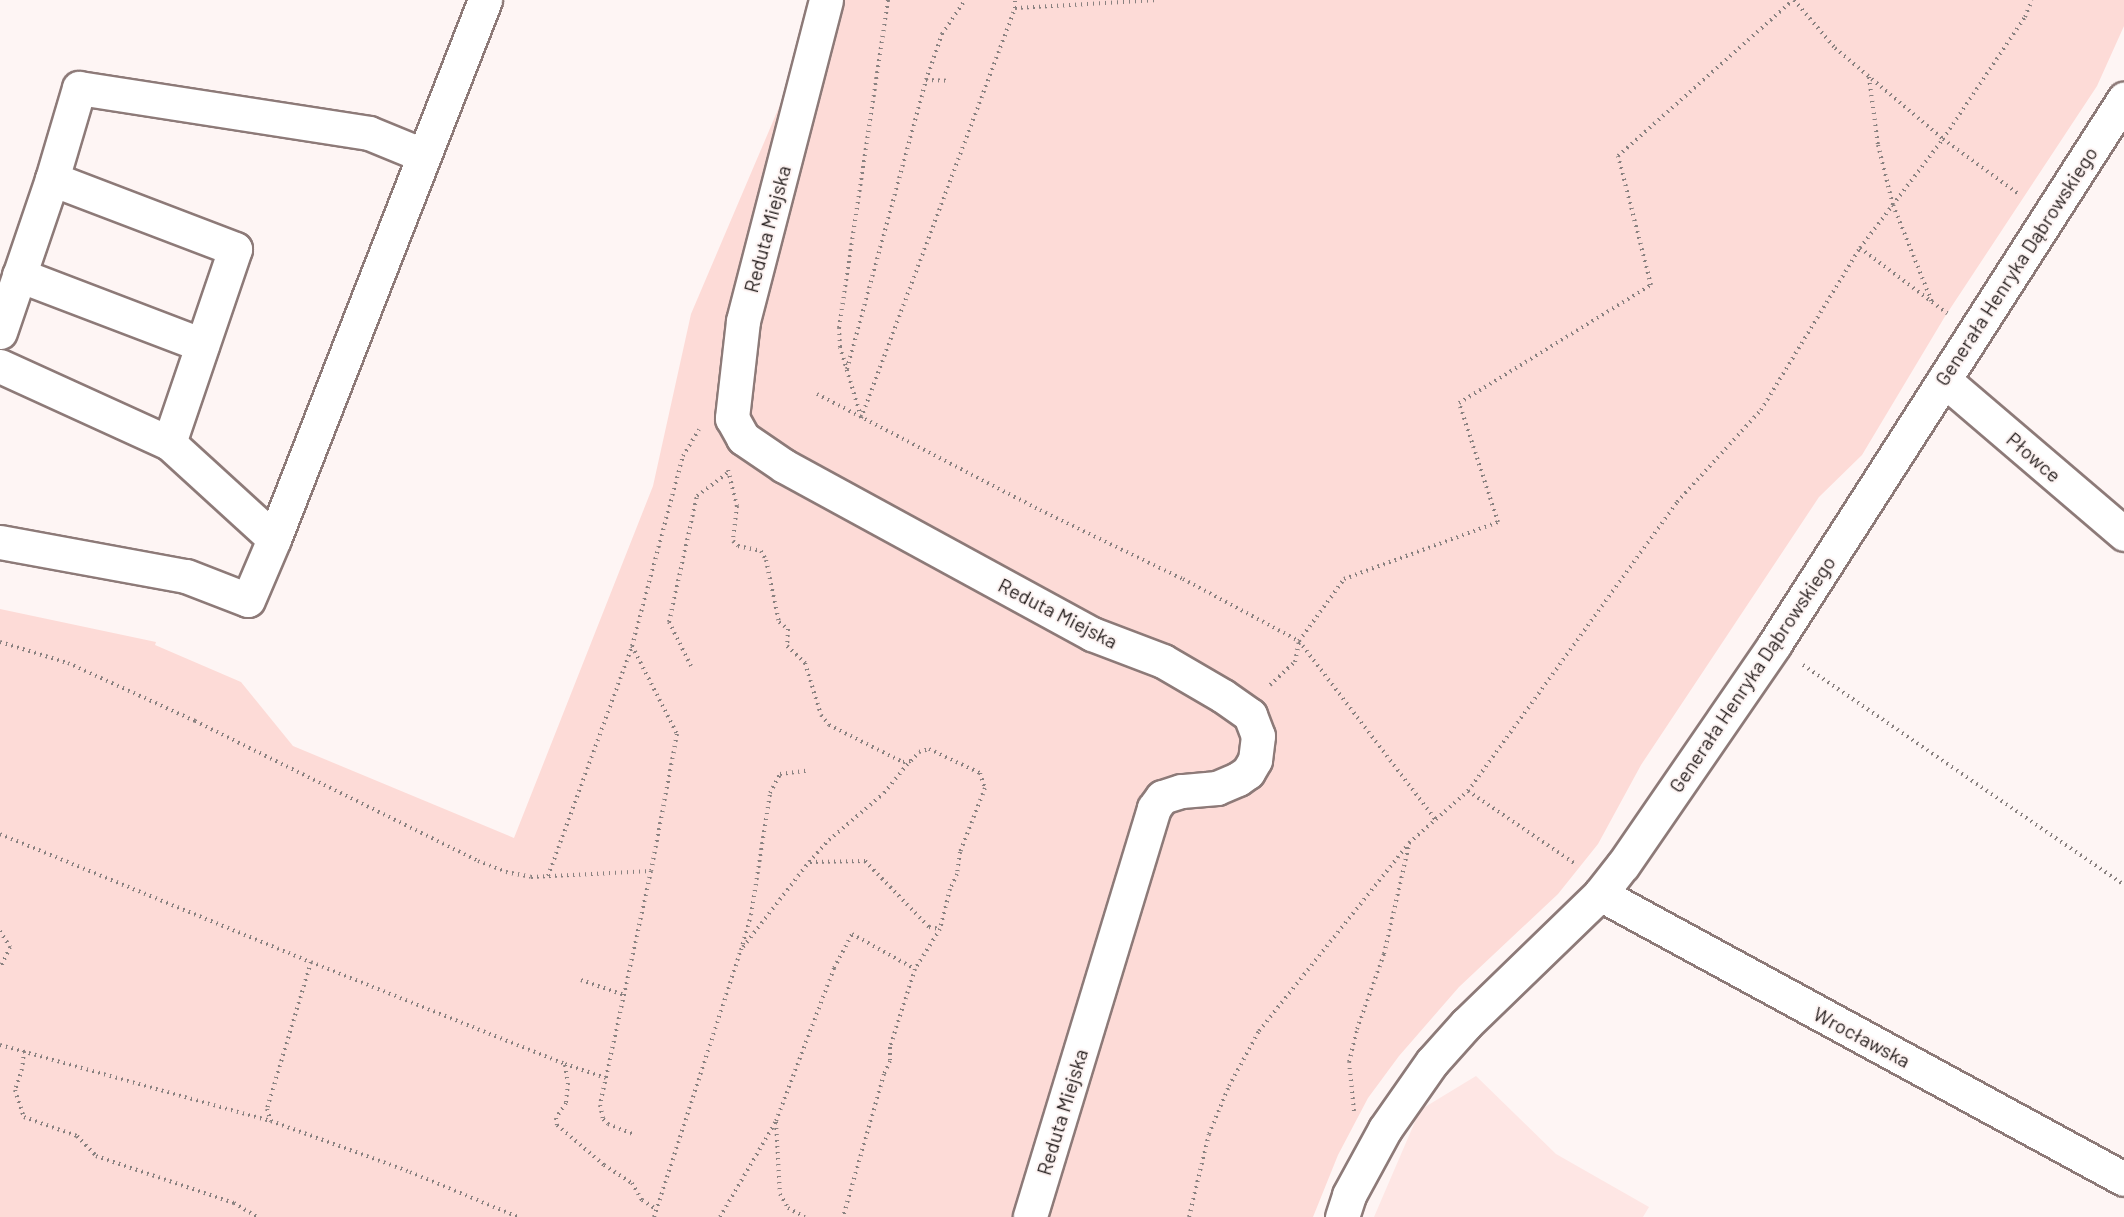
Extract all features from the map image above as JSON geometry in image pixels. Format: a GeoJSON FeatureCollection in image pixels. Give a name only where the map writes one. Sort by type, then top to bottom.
{"type":"FeatureCollection","features":[{"type":"Feature","properties":{"kind":"street"},"geometry":{"type":"LineString","coordinates":[[0,542],[186,576],[248,600],[485,0]]}},
{"type":"Feature","properties":{"kind":"street","name":"Reduta Miejska"},"geometry":{"type":"LineString","coordinates":[[826,0],[743,321],[732,417],[743,438],[784,466],[1092,634],[1163,661],[1244,709],[1257,727],[1255,760],[1248,772],[1217,788],[1181,791],[1162,797],[1154,808],[1029,1217]]}},
{"type":"Feature","properties":{"kind":"street"},"geometry":{"type":"LineString","coordinates":[[0,332],[52,179],[79,88],[369,133],[423,155]]}},
{"type":"Feature","properties":{"kind":"street","name":"Generała Henryka Dąbrowskiego"},"geometry":{"type":"LineString","coordinates":[[1342,1217],[1349,1195],[1385,1129],[1432,1062],[1466,1023],[1600,894],[1623,865],[1774,645],[2124,99]]}},
{"type":"Feature","properties":{"kind":"street"},"geometry":{"type":"LineString","coordinates":[[52,179],[235,249],[169,443]]}},
{"type":"Feature","properties":{"kind":"street"},"geometry":{"type":"LineString","coordinates":[[19,275],[202,345]]}},
{"type":"Feature","properties":{"kind":"street"},"geometry":{"type":"LineString","coordinates":[[0,366],[169,443],[274,539]]}},
{"type":"Feature","properties":{"kind":"street","name":"Płowce"},"geometry":{"type":"LineString","coordinates":[[1944,380],[2124,534]]}},
{"type":"Feature","properties":{"kind":"street","name":"Wrocławska"},"geometry":{"type":"LineString","coordinates":[[1600,894],[2124,1179]]}},
{"type":"Feature","properties":{"kind":"path"},"geometry":{"type":"LineString","coordinates":[[861,418],[847,369],[839,328],[888,0]]}},
{"type":"Feature","properties":{"kind":"path"},"geometry":{"type":"LineString","coordinates":[[847,369],[926,80],[942,34],[965,0]]}},
{"type":"Feature","properties":{"kind":"path"},"geometry":{"type":"LineString","coordinates":[[861,418],[1015,8],[1015,0]]}},
{"type":"Feature","properties":{"kind":"path"},"geometry":{"type":"LineString","coordinates":[[1015,8],[1159,0]]}},
{"type":"Feature","properties":{"kind":"path"},"geometry":{"type":"LineString","coordinates":[[1295,662],[1299,641],[1344,579],[1498,522],[1459,403],[1651,285],[1618,156],[1793,0],[1835,48],[1943,140],[2024,198]]}},
{"type":"Feature","properties":{"kind":"path"},"geometry":{"type":"LineString","coordinates":[[1189,1217],[1209,1134],[1229,1086],[1258,1031],[1409,843],[1468,791],[1677,502],[1761,410],[1860,248],[1943,140],[2025,17],[2032,0]]}},
{"type":"Feature","properties":{"kind":"path"},"geometry":{"type":"LineString","coordinates":[[1869,77],[1878,145],[1893,205],[1932,302]]}},
{"type":"Feature","properties":{"kind":"path"},"geometry":{"type":"LineString","coordinates":[[926,80],[949,81]]}},
{"type":"Feature","properties":{"kind":"path"},"geometry":{"type":"LineString","coordinates":[[817,394],[1040,510],[1183,579],[1299,641],[1435,819]]}},
{"type":"Feature","properties":{"kind":"path"},"geometry":{"type":"LineString","coordinates":[[548,876],[632,646],[683,456],[698,429]]}},
{"type":"Feature","properties":{"kind":"path"},"geometry":{"type":"LineString","coordinates":[[733,466],[727,472],[737,506],[733,541],[738,546],[760,551],[766,560],[779,622],[788,629],[787,646],[805,663],[822,715],[829,725],[903,762],[909,762]]}},
{"type":"Feature","properties":{"kind":"path"},"geometry":{"type":"LineString","coordinates":[[691,666],[669,622],[697,496]]}},
{"type":"Feature","properties":{"kind":"path"},"geometry":{"type":"LineString","coordinates":[[0,642],[69,663],[195,721],[478,861],[506,872],[531,877],[651,871]]}},
{"type":"Feature","properties":{"kind":"path"},"geometry":{"type":"LineString","coordinates":[[632,646],[677,734],[651,871],[600,1105],[603,1119],[608,1124],[635,1135]]}},
{"type":"Feature","properties":{"kind":"path"},"geometry":{"type":"LineString","coordinates":[[1799,662],[2124,885]]}},
{"type":"Feature","properties":{"kind":"path"},"geometry":{"type":"LineString","coordinates":[[741,950],[809,861],[829,840],[884,793],[919,752],[928,749],[980,773],[985,788],[960,852],[957,874],[950,889],[940,929],[915,969],[890,1047],[890,1061],[884,1074],[843,1217]]}},
{"type":"Feature","properties":{"kind":"path"},"geometry":{"type":"LineString","coordinates":[[654,1217],[751,915],[770,793],[780,774],[806,771]]}},
{"type":"Feature","properties":{"kind":"path"},"geometry":{"type":"LineString","coordinates":[[1468,791],[1574,863]]}},
{"type":"Feature","properties":{"kind":"path"},"geometry":{"type":"LineString","coordinates":[[0,834],[311,962],[565,1064],[606,1078]]}},
{"type":"Feature","properties":{"kind":"path"},"geometry":{"type":"LineString","coordinates":[[1355,1117],[1349,1062],[1357,1029],[1383,954],[1409,843]]}},
{"type":"Feature","properties":{"kind":"path"},"geometry":{"type":"LineString","coordinates":[[809,861],[865,861],[929,927],[940,929]]}},
{"type":"Feature","properties":{"kind":"path"},"geometry":{"type":"LineString","coordinates":[[0,931],[10,947],[0,968]]}},
{"type":"Feature","properties":{"kind":"path"},"geometry":{"type":"LineString","coordinates":[[720,1217],[776,1121],[834,968],[852,934],[915,969]]}},
{"type":"Feature","properties":{"kind":"path"},"geometry":{"type":"LineString","coordinates":[[271,1121],[267,1109],[311,962]]}},
{"type":"Feature","properties":{"kind":"path"},"geometry":{"type":"LineString","coordinates":[[581,980],[624,995]]}},
{"type":"Feature","properties":{"kind":"path"},"geometry":{"type":"LineString","coordinates":[[0,1046],[271,1121],[410,1172],[518,1217]]}},
{"type":"Feature","properties":{"kind":"path"},"geometry":{"type":"LineString","coordinates":[[24,1051],[22,1069],[15,1089],[24,1117],[37,1124],[77,1136],[96,1156],[234,1203],[256,1217]]}},
{"type":"Feature","properties":{"kind":"path"},"geometry":{"type":"LineString","coordinates":[[565,1064],[568,1083],[566,1103],[556,1118],[557,1125],[604,1165],[632,1183],[642,1200],[657,1210]]}},
{"type":"Feature","properties":{"kind":"path"},"geometry":{"type":"LineString","coordinates":[[776,1121],[780,1194],[788,1208],[805,1217]]}},
{"type":"Feature","properties":{"kind":"shaded area"},"geometry":{"type":"Polygon","coordinates":[[[818,0],[2124,0],[2124,26],[2097,86],[1944,318],[1862,455],[1819,497],[1641,765],[1598,844],[1558,894],[1459,987],[1399,1056],[1368,1098],[1338,1155],[1313,1217],[0,1217],[0,609],[156,642],[155,645],[241,682],[293,746],[514,838],[653,486],[691,314],[814,25],[818,0]]]}},
{"type":"Feature","properties":{"kind":"shaded area"},"geometry":{"type":"Polygon","coordinates":[[[1476,1076],[1556,1154],[1649,1207],[1643,1217],[1374,1217],[1420,1110],[1476,1076]]]}}]}
